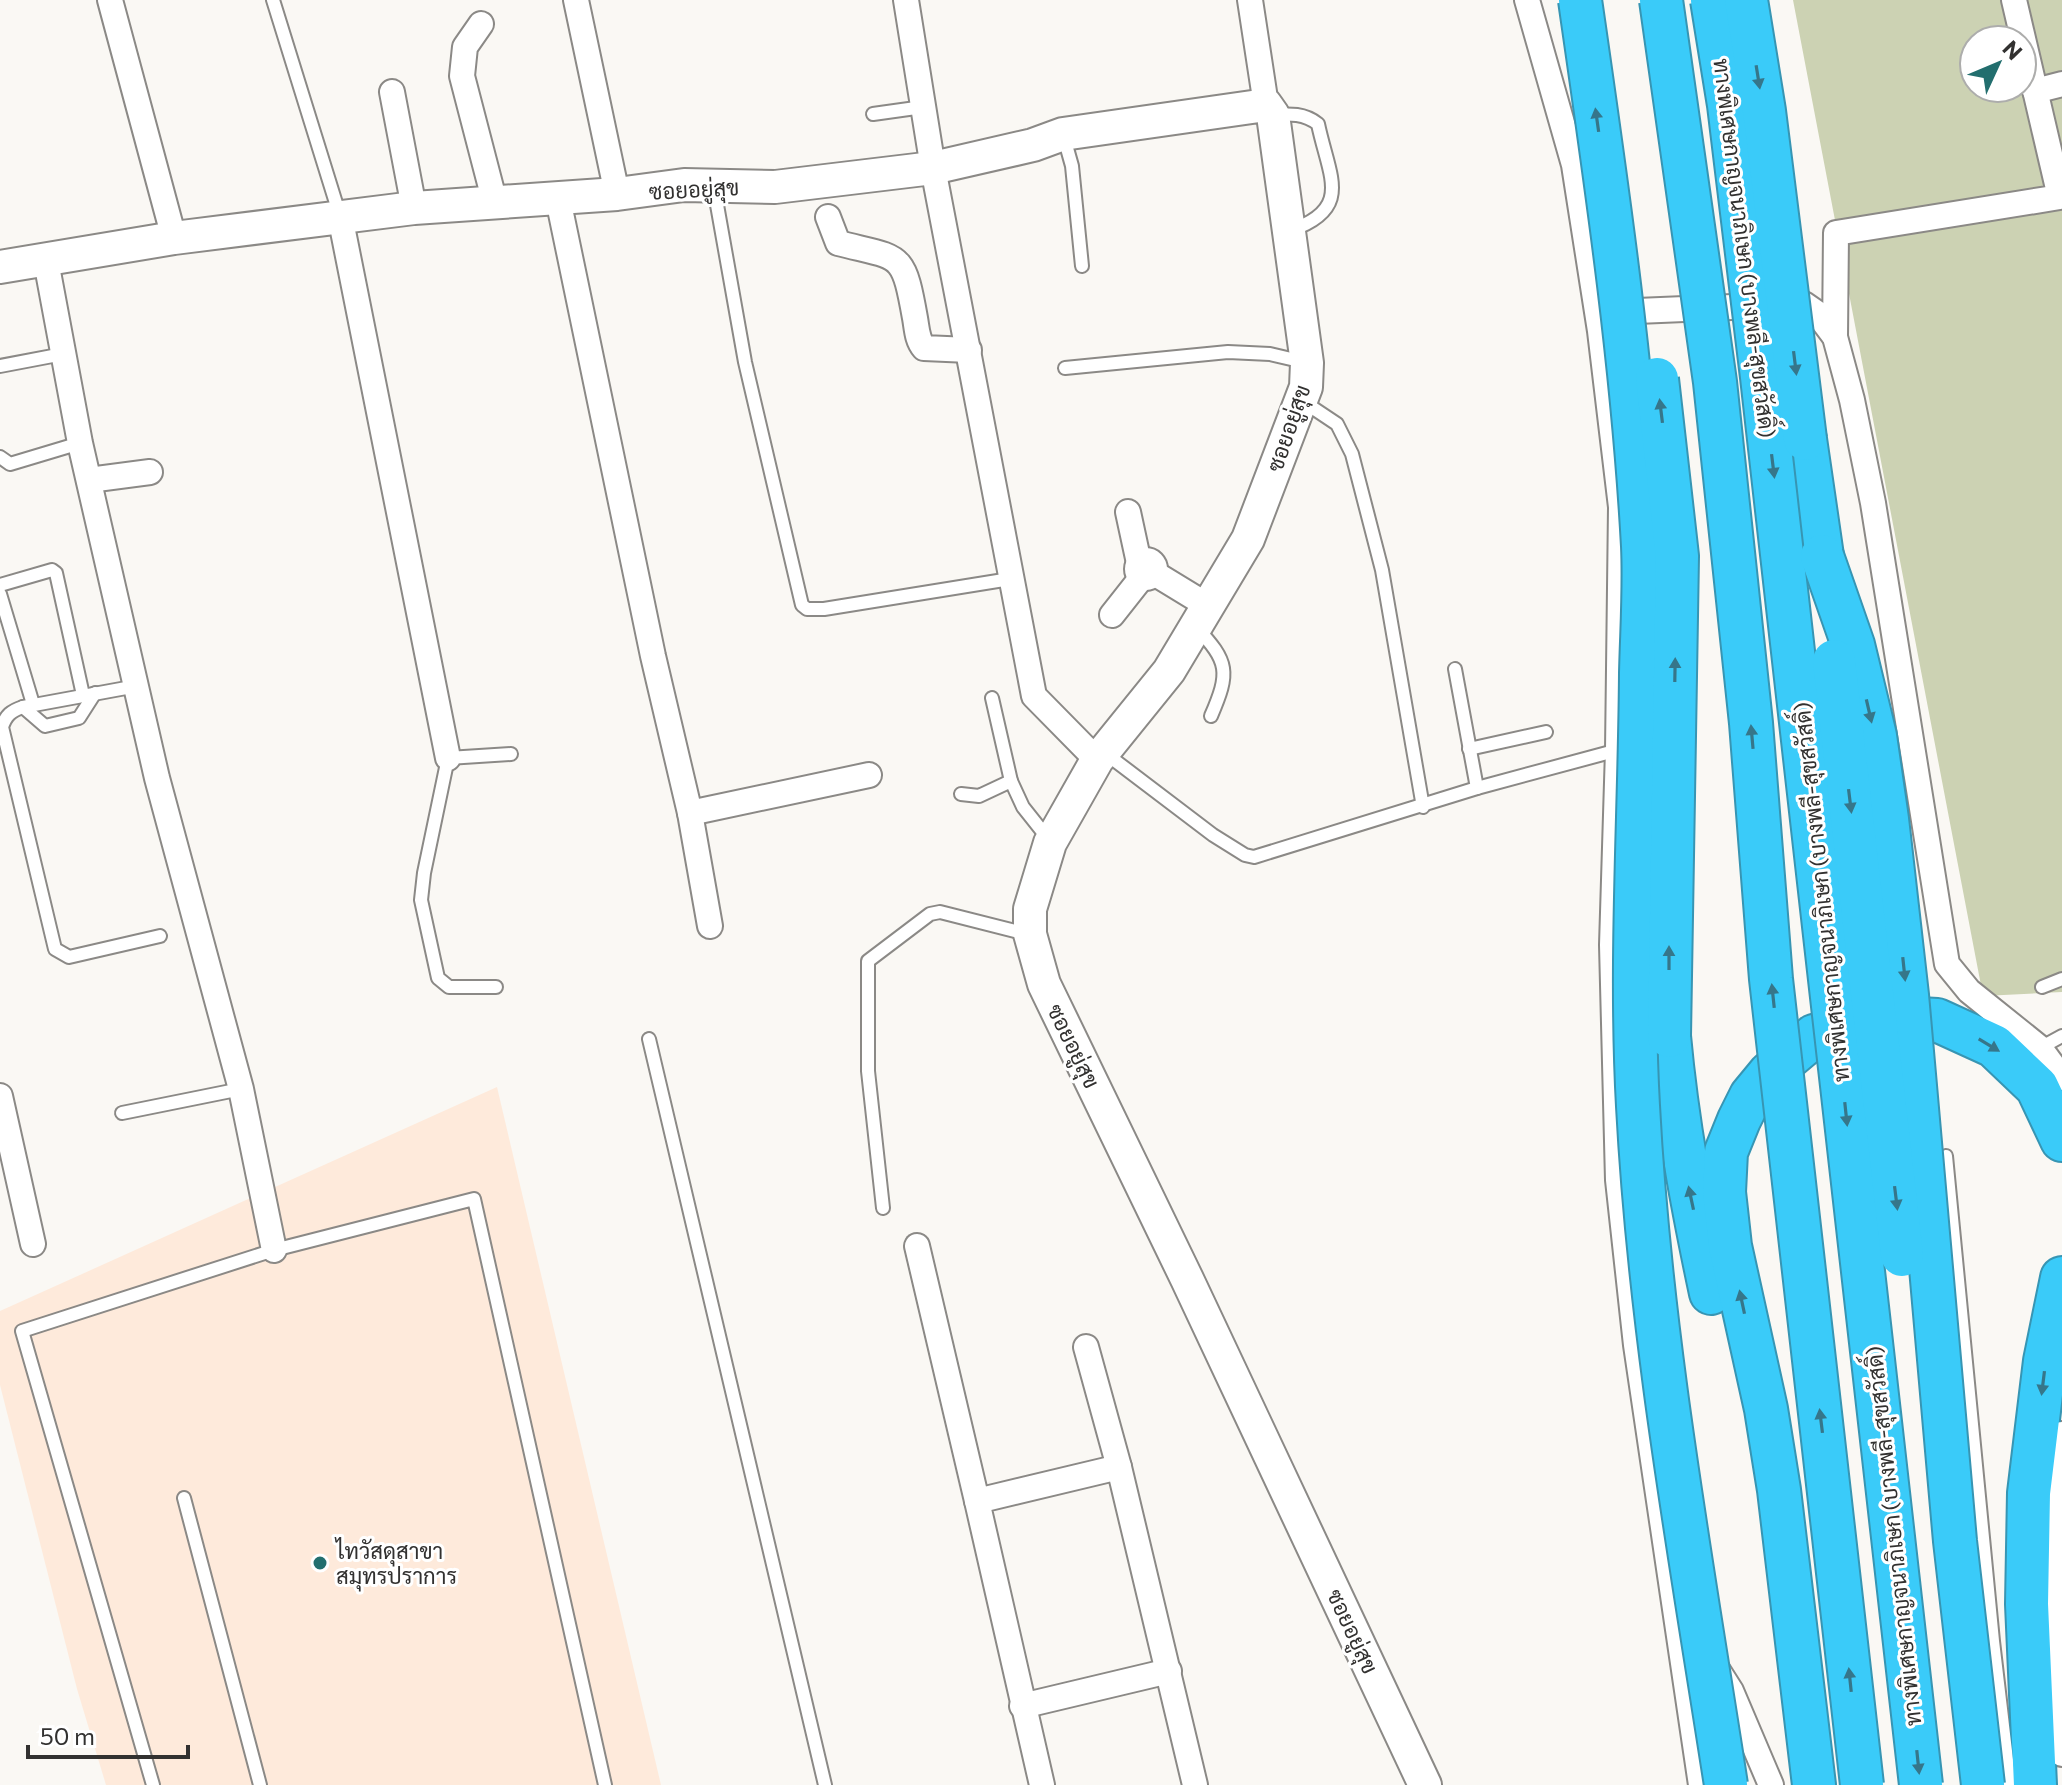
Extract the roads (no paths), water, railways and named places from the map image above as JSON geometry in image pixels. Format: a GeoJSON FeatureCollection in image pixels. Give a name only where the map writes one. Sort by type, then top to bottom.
{"type":"FeatureCollection","features":[{"type":"Feature","properties":{"kind":"highway"},"geometry":{"type":"LineString","coordinates":[[1580,0],[1629,375],[1643,550],[1636,951],[1637,1099],[1644,1211],[1655,1324],[1726,1785]]}},
{"type":"Feature","properties":{"kind":"highway"},"geometry":{"type":"LineString","coordinates":[[1599,0],[1614,32],[1677,556],[1669,1036],[1675,1108],[1717,1320],[1789,1572]]}},
{"type":"Feature","properties":{"kind":"highway","name":"ทางพิเศษกาญจนาภิเษก (บางพลี-สุขสวัสดิ์)"},"geometry":{"type":"LineString","coordinates":[[1661,0],[1715,382],[1751,723],[1773,994],[1862,1785]]}},
{"type":"Feature","properties":{"kind":"highway","name":"ทางพิเศษกาญจนาภิเษก (บางพลี-สุขสวัสดิ์)"},"geometry":{"type":"LineString","coordinates":[[1712,0],[1731,120],[1768,423],[1921,1785]]}},
{"type":"Feature","properties":{"kind":"highway"},"geometry":{"type":"LineString","coordinates":[[1746,0],[1764,111],[1822,556],[1960,1785]]}},
{"type":"Feature","properties":{"kind":"highway"},"geometry":{"type":"LineString","coordinates":[[1822,556],[1857,660],[1875,736],[1887,819],[1907,995],[1955,1541],[1983,1785]]}},
{"type":"Feature","properties":{"kind":"highway"},"geometry":{"type":"LineString","coordinates":[[1814,1785],[1766,1409],[1730,1246],[1724,1192],[1726,1152],[1751,1096],[1770,1073],[1814,1036],[1884,1017],[1937,1020],[1994,1046],[2037,1087],[2062,1140]]}},
{"type":"Feature","properties":{"kind":"highway"},"geometry":{"type":"LineString","coordinates":[[2035,1785],[2027,1604],[2029,1493],[2045,1361],[2062,1278]]}},
{"type":"Feature","properties":{"kind":"street"},"geometry":{"type":"LineString","coordinates":[[110,0],[174,238]]}},
{"type":"Feature","properties":{"kind":"street"},"geometry":{"type":"LineString","coordinates":[[576,0],[617,194]]}},
{"type":"Feature","properties":{"kind":"street"},"geometry":{"type":"LineString","coordinates":[[906,0],[933,168],[1036,701],[1101,757]]}},
{"type":"Feature","properties":{"kind":"street"},"geometry":{"type":"LineString","coordinates":[[1250,0],[1270,110]]}},
{"type":"Feature","properties":{"kind":"street"},"geometry":{"type":"LineString","coordinates":[[1527,0],[1574,165],[1597,313],[1621,507],[1612,945],[1618,1180],[1636,1345],[1701,1785]]}},
{"type":"Feature","properties":{"kind":"street"},"geometry":{"type":"LineString","coordinates":[[2014,0],[2020,24]]}},
{"type":"Feature","properties":{"kind":"street"},"geometry":{"type":"LineString","coordinates":[[481,24],[465,47],[462,76],[495,203]]}},
{"type":"Feature","properties":{"kind":"street"},"geometry":{"type":"LineString","coordinates":[[2038,90],[2062,84]]}},
{"type":"Feature","properties":{"kind":"street"},"geometry":{"type":"LineString","coordinates":[[392,92],[414,208]]}},
{"type":"Feature","properties":{"kind":"street"},"geometry":{"type":"LineString","coordinates":[[2038,104],[2060,197],[1836,233],[1835,337],[1852,400],[1873,503],[1947,964],[1969,991],[2040,1048],[2062,1078]]}},
{"type":"Feature","properties":{"kind":"street","name":"ซอยอยู่สุข"},"geometry":{"type":"LineString","coordinates":[[0,267],[174,238],[414,208],[617,194],[684,185],[775,187],[933,168],[1033,145],[1063,134],[1270,110],[1307,363],[1306,387],[1248,539],[1169,671],[1101,757],[1050,843],[1030,909],[1030,934],[1044,984],[1194,1293],[1425,1785]]}},
{"type":"Feature","properties":{"kind":"street"},"geometry":{"type":"LineString","coordinates":[[558,199],[653,656],[690,813],[710,926]]}},
{"type":"Feature","properties":{"kind":"street"},"geometry":{"type":"LineString","coordinates":[[340,216],[448,758]]}},
{"type":"Feature","properties":{"kind":"street"},"geometry":{"type":"LineString","coordinates":[[828,217],[838,243],[884,253],[903,269],[924,348],[969,350]]}},
{"type":"Feature","properties":{"kind":"street"},"geometry":{"type":"LineString","coordinates":[[46,261],[80,443],[157,778],[241,1089],[274,1250]]}},
{"type":"Feature","properties":{"kind":"street"},"geometry":{"type":"LineString","coordinates":[[1597,313],[1804,304],[1817,313],[1835,337]]}},
{"type":"Feature","properties":{"kind":"street"},"geometry":{"type":"LineString","coordinates":[[89,480],[150,472]]}},
{"type":"Feature","properties":{"kind":"street"},"geometry":{"type":"LineString","coordinates":[[1128,512],[1145,571],[1195,598],[1202,618]]}},
{"type":"Feature","properties":{"kind":"street"},"geometry":{"type":"LineString","coordinates":[[1112,615],[1145,571]]}},
{"type":"Feature","properties":{"kind":"street"},"geometry":{"type":"LineString","coordinates":[[690,813],[869,775]]}},
{"type":"Feature","properties":{"kind":"street"},"geometry":{"type":"LineString","coordinates":[[0,1096],[33,1244]]}},
{"type":"Feature","properties":{"kind":"street"},"geometry":{"type":"LineString","coordinates":[[917,1246],[1042,1785]]}},
{"type":"Feature","properties":{"kind":"street"},"geometry":{"type":"LineString","coordinates":[[1086,1347],[1119,1467],[1195,1785]]}},
{"type":"Feature","properties":{"kind":"street"},"geometry":{"type":"LineString","coordinates":[[2062,1434],[2056,1472],[2052,1642],[2062,1754]]}},
{"type":"Feature","properties":{"kind":"street"},"geometry":{"type":"LineString","coordinates":[[977,1501],[1119,1467]]}},
{"type":"Feature","properties":{"kind":"street"},"geometry":{"type":"LineString","coordinates":[[1677,1621],[1708,1656],[1731,1691],[1771,1785]]}},
{"type":"Feature","properties":{"kind":"street"},"geometry":{"type":"LineString","coordinates":[[1022,1706],[1169,1671]]}},
{"type":"Feature","properties":{"kind":"lane"},"geometry":{"type":"LineString","coordinates":[[273,0],[340,216]]}},
{"type":"Feature","properties":{"kind":"lane"},"geometry":{"type":"LineString","coordinates":[[873,114],[923,107]]}},
{"type":"Feature","properties":{"kind":"lane"},"geometry":{"type":"LineString","coordinates":[[1270,110],[1310,117],[1318,124],[1333,193],[1324,214],[1312,223],[1289,231]]}},
{"type":"Feature","properties":{"kind":"lane"},"geometry":{"type":"LineString","coordinates":[[1063,134],[1072,166],[1082,266]]}},
{"type":"Feature","properties":{"kind":"lane"},"geometry":{"type":"LineString","coordinates":[[713,185],[745,362],[802,605],[807,609],[824,609],[1010,579]]}},
{"type":"Feature","properties":{"kind":"lane"},"geometry":{"type":"LineString","coordinates":[[1065,368],[1228,352],[1270,354],[1307,363]]}},
{"type":"Feature","properties":{"kind":"lane"},"geometry":{"type":"LineString","coordinates":[[0,366],[63,354]]}},
{"type":"Feature","properties":{"kind":"lane"},"geometry":{"type":"LineString","coordinates":[[1301,400],[1337,424],[1352,454],[1382,570],[1423,807]]}},
{"type":"Feature","properties":{"kind":"lane"},"geometry":{"type":"LineString","coordinates":[[0,457],[10,464],[80,443]]}},
{"type":"Feature","properties":{"kind":"lane"},"geometry":{"type":"LineString","coordinates":[[0,585],[4,581],[52,570],[56,573],[89,694],[79,718],[45,726],[28,705],[0,594]]}},
{"type":"Feature","properties":{"kind":"lane"},"geometry":{"type":"LineString","coordinates":[[1202,618],[1210,642],[1222,663],[1225,678],[1211,716]]}},
{"type":"Feature","properties":{"kind":"lane"},"geometry":{"type":"LineString","coordinates":[[1455,669],[1477,788]]}},
{"type":"Feature","properties":{"kind":"lane"},"geometry":{"type":"LineString","coordinates":[[137,686],[28,705],[11,711],[2,727],[55,949],[69,957],[160,936]]}},
{"type":"Feature","properties":{"kind":"lane"},"geometry":{"type":"LineString","coordinates":[[992,698],[1011,781],[1023,807],[1050,843]]}},
{"type":"Feature","properties":{"kind":"lane"},"geometry":{"type":"LineString","coordinates":[[1469,749],[1546,732]]}},
{"type":"Feature","properties":{"kind":"lane"},"geometry":{"type":"LineString","coordinates":[[1101,757],[1213,835],[1245,855],[1254,857],[1477,788],[1618,750]]}},
{"type":"Feature","properties":{"kind":"lane"},"geometry":{"type":"LineString","coordinates":[[496,987],[449,987],[438,978],[421,900],[448,758],[511,754]]}},
{"type":"Feature","properties":{"kind":"lane"},"geometry":{"type":"LineString","coordinates":[[961,794],[979,796],[1011,781]]}},
{"type":"Feature","properties":{"kind":"lane"},"geometry":{"type":"LineString","coordinates":[[883,1208],[868,1071],[868,961],[930,914],[940,912],[1030,934]]}},
{"type":"Feature","properties":{"kind":"lane"},"geometry":{"type":"LineString","coordinates":[[2042,987],[2062,979]]}},
{"type":"Feature","properties":{"kind":"lane"},"geometry":{"type":"LineString","coordinates":[[2040,1048],[2062,1036]]}},
{"type":"Feature","properties":{"kind":"lane"},"geometry":{"type":"LineString","coordinates":[[649,1039],[825,1785]]}},
{"type":"Feature","properties":{"kind":"lane"},"geometry":{"type":"LineString","coordinates":[[122,1113],[241,1089]]}},
{"type":"Feature","properties":{"kind":"lane"},"geometry":{"type":"LineString","coordinates":[[1946,1156],[2010,1785]]}},
{"type":"Feature","properties":{"kind":"lane"},"geometry":{"type":"LineString","coordinates":[[153,1785],[22,1331],[274,1250],[474,1199],[605,1785]]}},
{"type":"Feature","properties":{"kind":"lane"},"geometry":{"type":"LineString","coordinates":[[184,1498],[260,1785]]}},
{"type":"Feature","properties":{"kind":"place","name":"ไทวัสดุสาขา สมุทรปราการ"},"geometry":{"type":"Point","coordinates":[320,1563]}}]}
